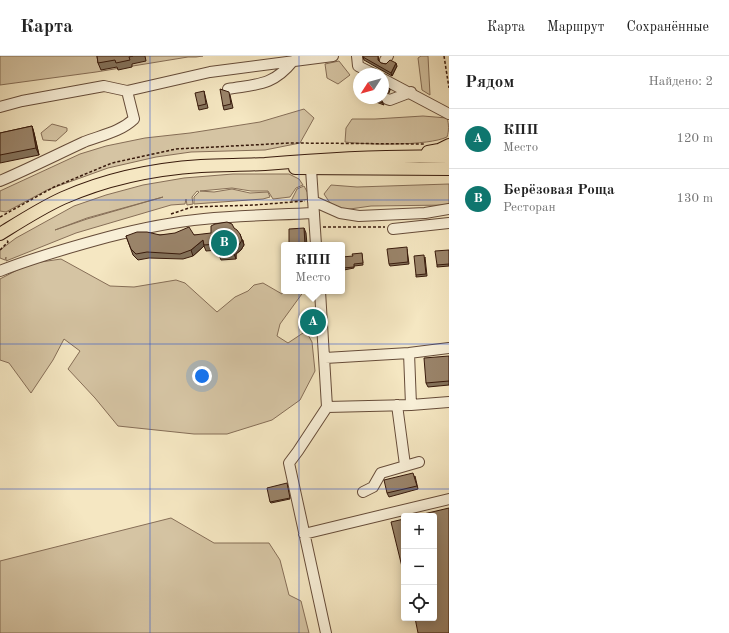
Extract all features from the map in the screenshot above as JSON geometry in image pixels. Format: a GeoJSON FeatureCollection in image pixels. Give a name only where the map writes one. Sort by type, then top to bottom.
{"type":"FeatureCollection","features":[{"type":"Feature","properties":{"kind":"main road"},"geometry":{"type":"LineString","coordinates":[[401,156],[439,150],[449,145]]}},
{"type":"Feature","properties":{"kind":"main road"},"geometry":{"type":"LineString","coordinates":[[0,234],[35,212],[63,198],[96,185],[132,176],[161,171],[201,166],[246,165],[329,159],[401,156],[449,157]]}},
{"type":"Feature","properties":{"kind":"main road"},"geometry":{"type":"LineString","coordinates":[[246,165],[311,169],[449,169]]}},
{"type":"Feature","properties":{"kind":"street"},"geometry":{"type":"LineString","coordinates":[[0,107],[22,101],[104,86],[127,91],[210,72],[333,56]]}},
{"type":"Feature","properties":{"kind":"street"},"geometry":{"type":"LineString","coordinates":[[356,56],[358,66],[363,68]]}},
{"type":"Feature","properties":{"kind":"street"},"geometry":{"type":"LineString","coordinates":[[228,89],[268,82],[286,71],[293,61]]}},
{"type":"Feature","properties":{"kind":"street"},"geometry":{"type":"LineString","coordinates":[[389,80],[449,114]]}},
{"type":"Feature","properties":{"kind":"street"},"geometry":{"type":"LineString","coordinates":[[0,181],[87,141],[127,126],[134,119],[127,91]]}},
{"type":"Feature","properties":{"kind":"street"},"geometry":{"type":"LineString","coordinates":[[389,100],[411,92]]}},
{"type":"Feature","properties":{"kind":"street"},"geometry":{"type":"LineString","coordinates":[[311,169],[316,242]]}},
{"type":"Feature","properties":{"kind":"street"},"geometry":{"type":"LineString","coordinates":[[313,201],[349,216],[426,213],[449,209]]}},
{"type":"Feature","properties":{"kind":"street"},"geometry":{"type":"LineString","coordinates":[[0,270],[31,259],[133,231],[204,219],[314,213]]}},
{"type":"Feature","properties":{"kind":"street"},"geometry":{"type":"LineString","coordinates":[[392,215],[393,230],[449,224]]}},
{"type":"Feature","properties":{"kind":"street"},"geometry":{"type":"LineString","coordinates":[[320,294],[327,407],[289,463],[326,633]]}},
{"type":"Feature","properties":{"kind":"street"},"geometry":{"type":"LineString","coordinates":[[325,358],[409,353],[449,348]]}},
{"type":"Feature","properties":{"kind":"street"},"geometry":{"type":"LineString","coordinates":[[409,353],[411,405]]}},
{"type":"Feature","properties":{"kind":"street"},"geometry":{"type":"LineString","coordinates":[[327,407],[411,405],[449,402]]}},
{"type":"Feature","properties":{"kind":"street"},"geometry":{"type":"LineString","coordinates":[[397,405],[405,465]]}},
{"type":"Feature","properties":{"kind":"street"},"geometry":{"type":"LineString","coordinates":[[363,492],[373,487],[381,473],[419,462]]}},
{"type":"Feature","properties":{"kind":"street"},"geometry":{"type":"LineString","coordinates":[[304,534],[449,499]]}},
{"type":"Feature","properties":{"kind":"path"},"geometry":{"type":"LineString","coordinates":[[444,56],[449,88]]}},
{"type":"Feature","properties":{"kind":"path"},"geometry":{"type":"LineString","coordinates":[[315,227],[393,230]]}},
{"type":"Feature","properties":{"kind":"shaded area"},"geometry":{"type":"Polygon","coordinates":[[[0,56],[203,56],[0,85],[0,56]]]}},
{"type":"Feature","properties":{"kind":"shaded area"},"geometry":{"type":"Polygon","coordinates":[[[421,56],[428,56],[430,95],[422,90],[418,58],[421,56]]]}},
{"type":"Feature","properties":{"kind":"shaded area"},"geometry":{"type":"Polygon","coordinates":[[[339,61],[350,75],[338,84],[327,78],[325,64],[339,61]]]}},
{"type":"Feature","properties":{"kind":"shaded area"},"geometry":{"type":"Polygon","coordinates":[[[304,109],[314,118],[300,143],[265,150],[191,152],[156,157],[108,168],[47,190],[6,212],[0,211],[0,191],[80,154],[106,146],[145,138],[190,133],[260,122],[304,109]]]}},
{"type":"Feature","properties":{"kind":"shaded area"},"geometry":{"type":"Polygon","coordinates":[[[423,116],[447,118],[447,137],[438,140],[412,143],[368,144],[345,142],[346,128],[352,119],[423,116]]]}},
{"type":"Feature","properties":{"kind":"shaded area"},"geometry":{"type":"Polygon","coordinates":[[[52,124],[67,128],[67,131],[56,141],[43,140],[41,133],[52,124]]]}},
{"type":"Feature","properties":{"kind":"shaded area"},"geometry":{"type":"Polygon","coordinates":[[[233,174],[289,174],[299,179],[303,185],[296,188],[290,197],[273,199],[268,191],[251,191],[232,188],[200,191],[214,192],[232,189],[250,193],[268,192],[270,197],[263,199],[194,204],[194,197],[199,192],[197,191],[192,197],[193,204],[187,205],[186,199],[185,204],[171,205],[76,233],[6,261],[6,257],[5,260],[0,258],[0,250],[16,238],[74,206],[106,195],[143,185],[184,178],[233,174]],[[163,197],[87,218],[55,230],[163,197]]]}},
{"type":"Feature","properties":{"kind":"shaded area"},"geometry":{"type":"Polygon","coordinates":[[[449,184],[449,205],[371,206],[343,210],[330,203],[324,194],[331,185],[357,187],[449,184]]]}},
{"type":"Feature","properties":{"kind":"shaded area"},"geometry":{"type":"Polygon","coordinates":[[[304,186],[311,199],[291,201],[297,189],[304,186]]]}},
{"type":"Feature","properties":{"kind":"shaded area"},"geometry":{"type":"Polygon","coordinates":[[[61,259],[110,286],[134,287],[176,280],[185,283],[217,312],[235,297],[248,291],[254,285],[263,283],[281,294],[302,294],[280,324],[277,336],[288,343],[306,331],[312,342],[315,371],[300,400],[272,420],[227,434],[194,434],[118,426],[68,369],[80,351],[64,339],[53,360],[31,393],[9,363],[0,360],[0,279],[34,263],[61,259]]]}},
{"type":"Feature","properties":{"kind":"shaded area"},"geometry":{"type":"Polygon","coordinates":[[[171,518],[214,543],[269,543],[280,560],[289,595],[301,601],[309,633],[0,633],[0,561],[171,518]]]}},
{"type":"Feature","properties":{"kind":"building"},"geometry":{"type":"Polygon","coordinates":[[[97,56],[133,56],[129,57],[130,60],[116,63],[115,60],[98,63],[97,56]]]}},
{"type":"Feature","properties":{"kind":"building"},"geometry":{"type":"Polygon","coordinates":[[[378,56],[378,60],[381,63],[386,64],[390,60],[396,63],[391,73],[389,72],[389,68],[382,68],[363,57],[378,56]]]}},
{"type":"Feature","properties":{"kind":"building"},"geometry":{"type":"Polygon","coordinates":[[[220,89],[229,92],[231,104],[223,106],[220,89]]]}},
{"type":"Feature","properties":{"kind":"building"},"geometry":{"type":"Polygon","coordinates":[[[204,91],[206,104],[198,106],[195,93],[204,91]]]}},
{"type":"Feature","properties":{"kind":"building"},"geometry":{"type":"Polygon","coordinates":[[[32,126],[36,148],[0,155],[0,133],[32,126]]]}},
{"type":"Feature","properties":{"kind":"building"},"geometry":{"type":"Polygon","coordinates":[[[227,222],[232,224],[237,230],[242,240],[234,249],[234,254],[219,255],[218,244],[204,245],[203,240],[191,250],[180,254],[147,252],[136,254],[131,249],[126,236],[137,232],[147,232],[160,235],[175,233],[189,227],[194,235],[211,233],[211,226],[227,222]]]}},
{"type":"Feature","properties":{"kind":"building"},"geometry":{"type":"Polygon","coordinates":[[[304,228],[305,242],[289,242],[289,229],[304,228]]]}},
{"type":"Feature","properties":{"kind":"building"},"geometry":{"type":"Polygon","coordinates":[[[407,247],[408,262],[389,264],[387,249],[407,247]]]}},
{"type":"Feature","properties":{"kind":"building"},"geometry":{"type":"Polygon","coordinates":[[[449,250],[449,264],[437,265],[435,251],[449,250]]]}},
{"type":"Feature","properties":{"kind":"building"},"geometry":{"type":"Polygon","coordinates":[[[362,253],[363,263],[354,264],[354,267],[345,268],[345,257],[353,256],[352,254],[362,253]]]}},
{"type":"Feature","properties":{"kind":"building"},"geometry":{"type":"Polygon","coordinates":[[[424,255],[426,274],[416,275],[414,256],[424,255]]]}},
{"type":"Feature","properties":{"kind":"building"},"geometry":{"type":"Polygon","coordinates":[[[308,317],[314,317],[315,324],[309,324],[308,317]]]}},
{"type":"Feature","properties":{"kind":"building"},"geometry":{"type":"Polygon","coordinates":[[[449,356],[449,381],[426,383],[424,358],[449,356]]]}},
{"type":"Feature","properties":{"kind":"building"},"geometry":{"type":"Polygon","coordinates":[[[413,473],[417,486],[387,493],[384,480],[413,473]]]}},
{"type":"Feature","properties":{"kind":"building"},"geometry":{"type":"Polygon","coordinates":[[[287,483],[290,498],[270,502],[267,488],[287,483]]]}},
{"type":"Feature","properties":{"kind":"building"},"geometry":{"type":"Polygon","coordinates":[[[449,508],[449,633],[418,633],[416,621],[437,621],[437,513],[428,513],[449,508]]]}},
{"type":"Feature","properties":{"kind":"building"},"geometry":{"type":"Polygon","coordinates":[[[401,520],[401,563],[391,522],[401,520]]]}},
{"type":"Feature","properties":{"kind":"place","name":"Берёзовая Роща"},"geometry":{"type":"Point","coordinates":[224,243]}},
{"type":"Feature","properties":{"kind":"place","name":"КПП"},"geometry":{"type":"Point","coordinates":[313,322]}}]}
